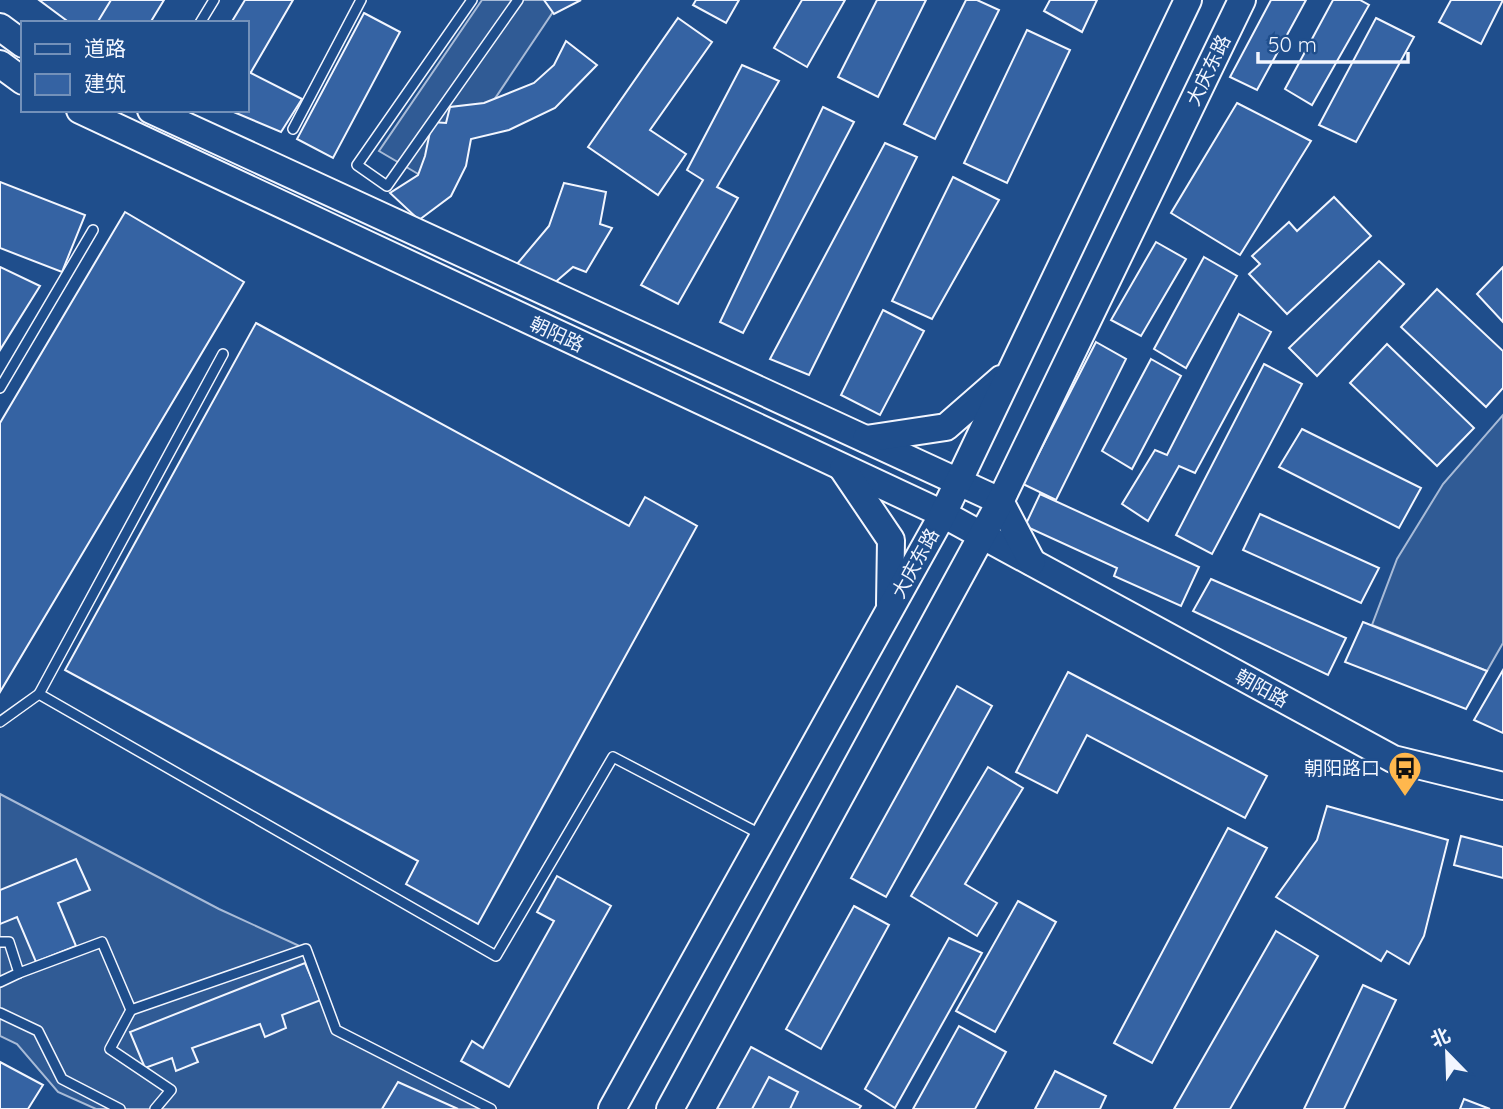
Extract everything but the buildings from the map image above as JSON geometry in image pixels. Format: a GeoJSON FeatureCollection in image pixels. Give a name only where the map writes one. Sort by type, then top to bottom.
{"type":"FeatureCollection","features":[{"type":"Feature","properties":{"kind":"main road","name":"大庆东路"},"geometry":{"type":"LineString","coordinates":[[612,1109],[943,514],[1188,0]]}},
{"type":"Feature","properties":{"kind":"main road","name":"大庆东路"},"geometry":{"type":"LineString","coordinates":[[670,1109],[1000,501],[1242,0]]}},
{"type":"Feature","properties":{"kind":"main road"},"geometry":{"type":"LineString","coordinates":[[0,27],[21,43]]}},
{"type":"Feature","properties":{"kind":"main road"},"geometry":{"type":"LineString","coordinates":[[0,64],[21,80]]}},
{"type":"Feature","properties":{"kind":"main road","name":"朝阳路"},"geometry":{"type":"LineString","coordinates":[[84,112],[943,514],[1393,759],[1503,786]]}},
{"type":"Feature","properties":{"kind":"main road","name":"朝阳路"},"geometry":{"type":"LineString","coordinates":[[155,112],[1000,501]]}},
{"type":"Feature","properties":{"kind":"main road"},"geometry":{"type":"LineString","coordinates":[[866,439],[946,427],[1011,371]]}},
{"type":"Feature","properties":{"kind":"main road"},"geometry":{"type":"LineString","coordinates":[[842,467],[891,540],[890,608]]}},
{"type":"Feature","properties":{"kind":"main road"},"geometry":{"type":"LineString","coordinates":[[1000,501],[1032,562]]}},
{"type":"Feature","properties":{"kind":"lane"},"geometry":{"type":"LineString","coordinates":[[201,21],[214,0]]}},
{"type":"Feature","properties":{"kind":"lane"},"geometry":{"type":"LineString","coordinates":[[293,129],[361,0]]}},
{"type":"Feature","properties":{"kind":"lane"},"geometry":{"type":"LineString","coordinates":[[472,0],[357,166],[387,187],[518,0]]}},
{"type":"Feature","properties":{"kind":"lane"},"geometry":{"type":"LineString","coordinates":[[0,388],[93,230]]}},
{"type":"Feature","properties":{"kind":"lane"},"geometry":{"type":"LineString","coordinates":[[0,722],[38,694],[223,354]]}},
{"type":"Feature","properties":{"kind":"lane"},"geometry":{"type":"LineString","coordinates":[[38,694],[496,956],[613,757],[763,836]]}},
{"type":"Feature","properties":{"kind":"lane"},"geometry":{"type":"LineString","coordinates":[[0,942],[9,942],[19,973]]}},
{"type":"Feature","properties":{"kind":"lane"},"geometry":{"type":"LineString","coordinates":[[0,982],[102,942],[131,1010]]}},
{"type":"Feature","properties":{"kind":"lane"},"geometry":{"type":"LineString","coordinates":[[155,1109],[171,1090],[110,1049],[131,1010],[306,949],[337,1030],[491,1109]]}},
{"type":"Feature","properties":{"kind":"lane"},"geometry":{"type":"LineString","coordinates":[[0,1013],[38,1031],[62,1079],[120,1109]]}},
{"type":"Feature","properties":{"kind":"shaded area"},"geometry":{"type":"Polygon","coordinates":[[[482,0],[561,0],[437,185],[379,151],[482,0]]]}},
{"type":"Feature","properties":{"kind":"shaded area"},"geometry":{"type":"Polygon","coordinates":[[[1503,415],[1503,643],[1487,671],[1372,625],[1397,559],[1443,484],[1503,415]]]}},
{"type":"Feature","properties":{"kind":"shaded area"},"geometry":{"type":"Polygon","coordinates":[[[0,794],[219,909],[306,949],[337,1030],[491,1109],[96,1109],[58,1092],[17,1044],[0,1036],[0,794]]]}},
{"type":"Feature","properties":{"kind":"place","name":"朝阳路口"},"geometry":{"type":"Point","coordinates":[1405,798]}}]}
